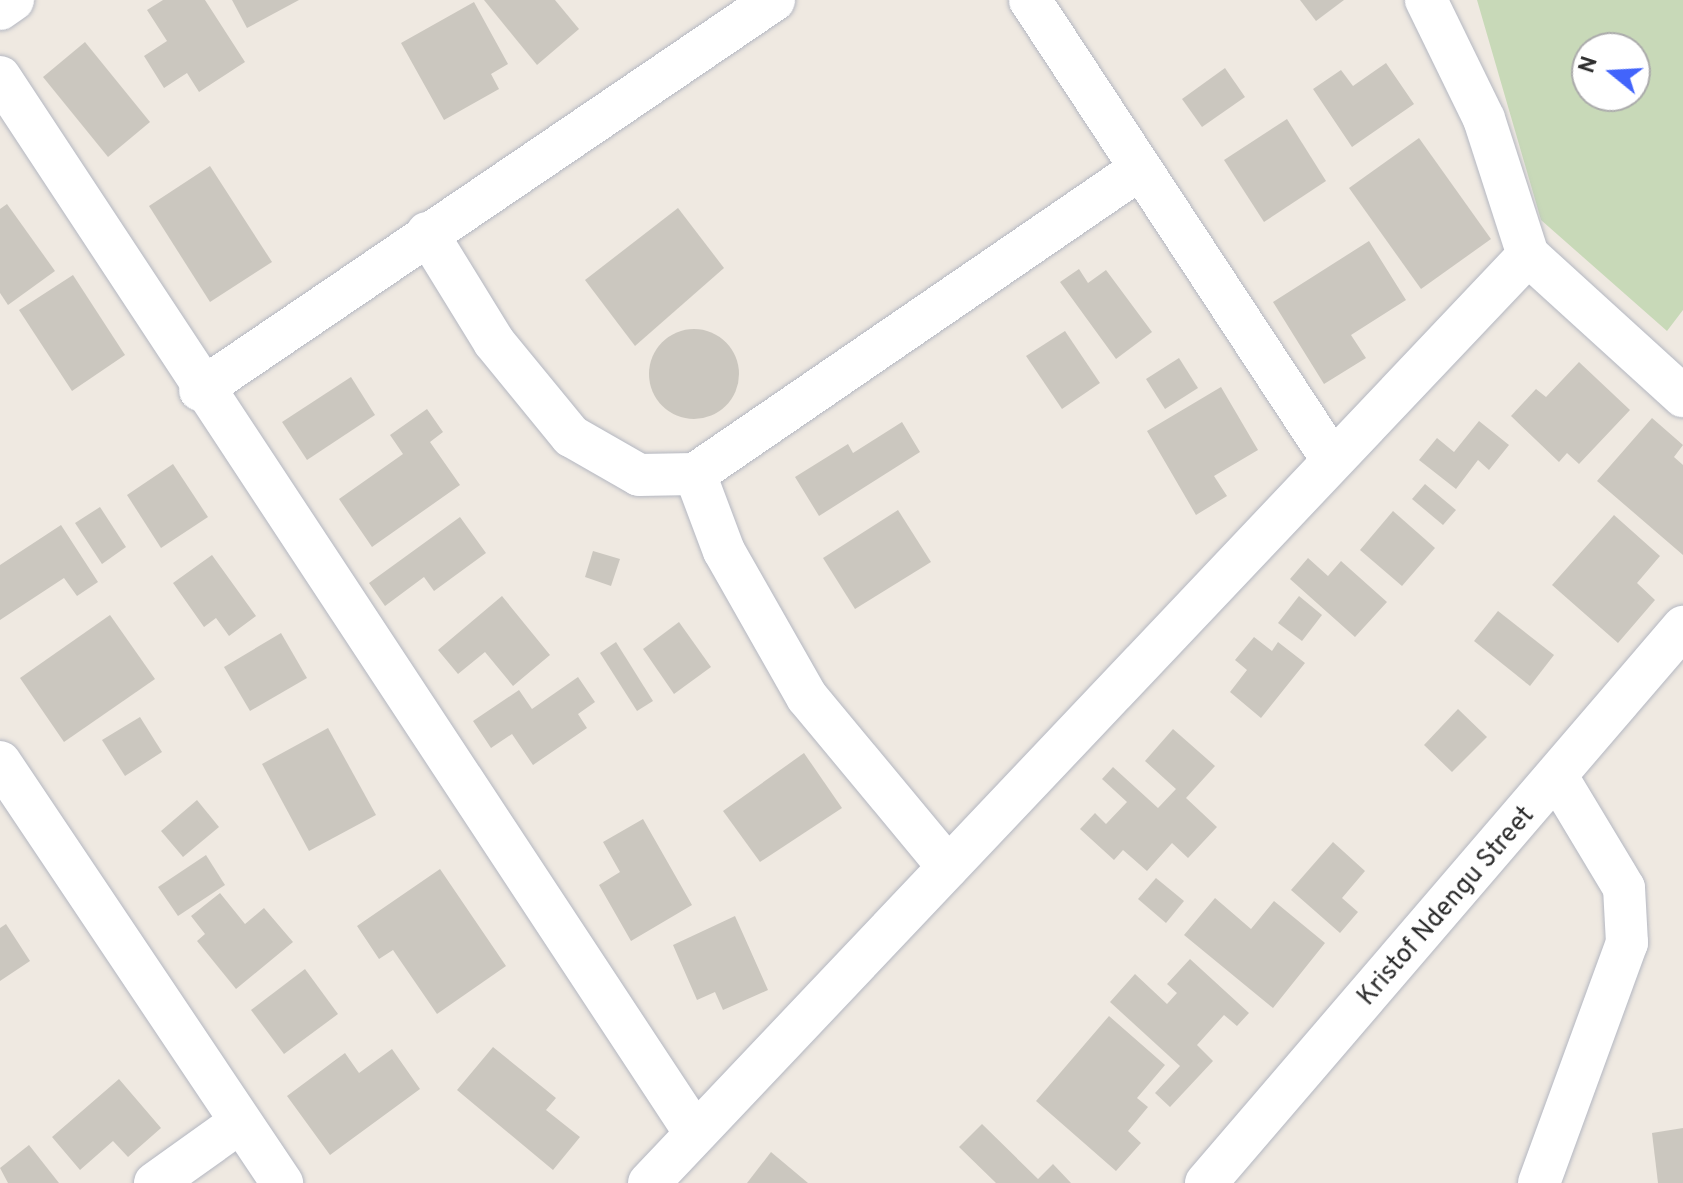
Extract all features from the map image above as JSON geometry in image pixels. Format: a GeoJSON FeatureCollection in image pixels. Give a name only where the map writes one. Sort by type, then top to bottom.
{"type":"FeatureCollection","features":[{"type":"Feature","properties":{"kind":"street"},"geometry":{"type":"LineString","coordinates":[[0,9],[13,0]]}},
{"type":"Feature","properties":{"kind":"street"},"geometry":{"type":"LineString","coordinates":[[200,390],[774,0]]}},
{"type":"Feature","properties":{"kind":"street"},"geometry":{"type":"LineString","coordinates":[[1030,0],[1331,458]]}},
{"type":"Feature","properties":{"kind":"street"},"geometry":{"type":"LineString","coordinates":[[1426,0],[1484,119],[1528,255],[1683,396]]}},
{"type":"Feature","properties":{"kind":"street"},"geometry":{"type":"LineString","coordinates":[[0,77],[200,390],[695,1133]]}},
{"type":"Feature","properties":{"kind":"street"},"geometry":{"type":"LineString","coordinates":[[427,233],[494,342],[571,436],[639,475],[695,474],[1140,169]]}},
{"type":"Feature","properties":{"kind":"street"},"geometry":{"type":"LineString","coordinates":[[649,1183],[1331,458],[1528,255]]}},
{"type":"Feature","properties":{"kind":"street"},"geometry":{"type":"LineString","coordinates":[[695,474],[724,551],[807,697],[948,867]]}},
{"type":"Feature","properties":{"kind":"street","name":"Kristof Ndengu Street"},"geometry":{"type":"LineString","coordinates":[[1206,1183],[1559,780],[1683,627]]}},
{"type":"Feature","properties":{"kind":"street"},"geometry":{"type":"LineString","coordinates":[[0,762],[282,1183]]}},
{"type":"Feature","properties":{"kind":"street"},"geometry":{"type":"LineString","coordinates":[[1539,1183],[1627,943],[1624,888],[1559,780]]}},
{"type":"Feature","properties":{"kind":"street"},"geometry":{"type":"LineString","coordinates":[[155,1183],[239,1123]]}},
{"type":"Feature","properties":{"kind":"green space"},"geometry":{"type":"Polygon","coordinates":[[[1477,0],[1683,0],[1683,310],[1667,331],[1541,220],[1477,0]]]}},
{"type":"Feature","properties":{"kind":"building"},"geometry":{"type":"Polygon","coordinates":[[[163,0],[205,0],[245,62],[199,92],[187,73],[164,88],[144,56],[167,41],[147,10],[163,0]]]}},
{"type":"Feature","properties":{"kind":"building"},"geometry":{"type":"Polygon","coordinates":[[[232,0],[299,0],[247,28],[232,0]]]}},
{"type":"Feature","properties":{"kind":"building"},"geometry":{"type":"Polygon","coordinates":[[[484,0],[555,0],[579,29],[537,65],[484,0]]]}},
{"type":"Feature","properties":{"kind":"building"},"geometry":{"type":"Polygon","coordinates":[[[1300,0],[1344,0],[1316,21],[1300,0]]]}},
{"type":"Feature","properties":{"kind":"building"},"geometry":{"type":"Polygon","coordinates":[[[474,2],[508,64],[491,74],[499,89],[444,120],[401,43],[474,2]]]}},
{"type":"Feature","properties":{"kind":"building"},"geometry":{"type":"Polygon","coordinates":[[[85,42],[150,122],[108,157],[43,77],[85,42]]]}},
{"type":"Feature","properties":{"kind":"building"},"geometry":{"type":"Polygon","coordinates":[[[1386,63],[1414,104],[1352,147],[1313,89],[1341,70],[1353,86],[1386,63]]]}},
{"type":"Feature","properties":{"kind":"building"},"geometry":{"type":"Polygon","coordinates":[[[1225,68],[1245,97],[1202,127],[1182,99],[1225,68]]]}},
{"type":"Feature","properties":{"kind":"building"},"geometry":{"type":"Polygon","coordinates":[[[1287,119],[1326,181],[1264,222],[1224,160],[1287,119]]]}},
{"type":"Feature","properties":{"kind":"building"},"geometry":{"type":"Polygon","coordinates":[[[1419,138],[1491,239],[1421,289],[1349,188],[1419,138]]]}},
{"type":"Feature","properties":{"kind":"building"},"geometry":{"type":"Polygon","coordinates":[[[210,166],[272,262],[210,302],[149,206],[210,166]]]}},
{"type":"Feature","properties":{"kind":"building"},"geometry":{"type":"Polygon","coordinates":[[[7,204],[55,271],[8,305],[0,293],[0,209],[7,204]]]}},
{"type":"Feature","properties":{"kind":"building"},"geometry":{"type":"Polygon","coordinates":[[[678,208],[724,268],[635,346],[585,280],[678,208]]]}},
{"type":"Feature","properties":{"kind":"building"},"geometry":{"type":"Polygon","coordinates":[[[1369,241],[1406,300],[1351,335],[1366,358],[1324,384],[1273,302],[1369,241]]]}},
{"type":"Feature","properties":{"kind":"building"},"geometry":{"type":"Polygon","coordinates":[[[1079,269],[1088,283],[1106,270],[1152,332],[1116,359],[1060,282],[1079,269]]]}},
{"type":"Feature","properties":{"kind":"building"},"geometry":{"type":"Polygon","coordinates":[[[73,275],[125,355],[72,391],[19,310],[73,275]]]}},
{"type":"Feature","properties":{"kind":"building"},"geometry":{"type":"Polygon","coordinates":[[[694,329],[711,333],[726,342],[735,357],[739,374],[735,391],[726,406],[711,415],[694,419],[677,415],[662,406],[653,391],[649,374],[653,357],[662,342],[677,333],[694,329]]]}},
{"type":"Feature","properties":{"kind":"building"},"geometry":{"type":"Polygon","coordinates":[[[1065,331],[1100,383],[1062,409],[1026,356],[1065,331]]]}},
{"type":"Feature","properties":{"kind":"building"},"geometry":{"type":"Polygon","coordinates":[[[1179,358],[1198,388],[1165,409],[1146,379],[1179,358]]]}},
{"type":"Feature","properties":{"kind":"building"},"geometry":{"type":"Polygon","coordinates":[[[1579,362],[1630,410],[1579,464],[1567,453],[1559,462],[1511,416],[1536,389],[1546,397],[1579,362]]]}},
{"type":"Feature","properties":{"kind":"building"},"geometry":{"type":"Polygon","coordinates":[[[351,377],[375,415],[307,460],[282,422],[351,377]]]}},
{"type":"Feature","properties":{"kind":"building"},"geometry":{"type":"Polygon","coordinates":[[[1221,387],[1258,450],[1214,476],[1227,496],[1196,515],[1147,431],[1221,387]]]}},
{"type":"Feature","properties":{"kind":"building"},"geometry":{"type":"Polygon","coordinates":[[[427,409],[443,432],[430,442],[460,485],[372,547],[339,499],[403,454],[390,435],[427,409]]]}},
{"type":"Feature","properties":{"kind":"building"},"geometry":{"type":"Polygon","coordinates":[[[1652,418],[1683,445],[1674,457],[1683,465],[1683,555],[1597,481],[1652,418]]]}},
{"type":"Feature","properties":{"kind":"building"},"geometry":{"type":"Polygon","coordinates":[[[1479,421],[1509,445],[1489,470],[1478,460],[1456,489],[1419,460],[1437,438],[1454,452],[1479,421]]]}},
{"type":"Feature","properties":{"kind":"building"},"geometry":{"type":"Polygon","coordinates":[[[902,422],[920,452],[819,516],[795,477],[848,444],[853,453],[902,422]]]}},
{"type":"Feature","properties":{"kind":"building"},"geometry":{"type":"Polygon","coordinates":[[[173,464],[208,517],[161,548],[127,495],[173,464]]]}},
{"type":"Feature","properties":{"kind":"building"},"geometry":{"type":"Polygon","coordinates":[[[1425,484],[1456,510],[1443,525],[1412,499],[1425,484]]]}},
{"type":"Feature","properties":{"kind":"building"},"geometry":{"type":"Polygon","coordinates":[[[100,507],[126,547],[102,564],[75,523],[100,507]]]}},
{"type":"Feature","properties":{"kind":"building"},"geometry":{"type":"Polygon","coordinates":[[[898,510],[931,562],[855,609],[823,558],[898,510]]]}},
{"type":"Feature","properties":{"kind":"building"},"geometry":{"type":"Polygon","coordinates":[[[1393,511],[1435,548],[1402,586],[1360,550],[1393,511]]]}},
{"type":"Feature","properties":{"kind":"building"},"geometry":{"type":"Polygon","coordinates":[[[1614,515],[1660,556],[1637,583],[1655,600],[1618,643],[1552,585],[1614,515]]]}},
{"type":"Feature","properties":{"kind":"building"},"geometry":{"type":"Polygon","coordinates":[[[460,517],[486,553],[434,591],[424,577],[385,606],[369,583],[460,517]]]}},
{"type":"Feature","properties":{"kind":"building"},"geometry":{"type":"Polygon","coordinates":[[[61,525],[98,582],[77,596],[64,578],[0,620],[0,565],[61,525]]]}},
{"type":"Feature","properties":{"kind":"building"},"geometry":{"type":"Polygon","coordinates":[[[593,551],[620,559],[611,586],[585,577],[593,551]]]}},
{"type":"Feature","properties":{"kind":"building"},"geometry":{"type":"Polygon","coordinates":[[[212,555],[256,616],[229,636],[216,618],[204,627],[173,583],[212,555]]]}},
{"type":"Feature","properties":{"kind":"building"},"geometry":{"type":"Polygon","coordinates":[[[1308,558],[1328,576],[1341,561],[1387,602],[1355,637],[1290,579],[1308,558]]]}},
{"type":"Feature","properties":{"kind":"building"},"geometry":{"type":"Polygon","coordinates":[[[502,596],[550,655],[513,686],[485,652],[458,674],[438,650],[502,596]]]}},
{"type":"Feature","properties":{"kind":"building"},"geometry":{"type":"Polygon","coordinates":[[[1299,596],[1322,615],[1302,641],[1278,623],[1299,596]]]}},
{"type":"Feature","properties":{"kind":"building"},"geometry":{"type":"Polygon","coordinates":[[[1498,611],[1554,655],[1530,686],[1474,641],[1498,611]]]}},
{"type":"Feature","properties":{"kind":"building"},"geometry":{"type":"Polygon","coordinates":[[[110,615],[155,679],[64,742],[20,678],[110,615]]]}},
{"type":"Feature","properties":{"kind":"building"},"geometry":{"type":"Polygon","coordinates":[[[679,622],[711,667],[674,694],[643,649],[679,622]]]}},
{"type":"Feature","properties":{"kind":"building"},"geometry":{"type":"Polygon","coordinates":[[[281,633],[307,678],[250,711],[224,667],[281,633]]]}},
{"type":"Feature","properties":{"kind":"building"},"geometry":{"type":"Polygon","coordinates":[[[1254,637],[1272,651],[1278,642],[1305,663],[1261,718],[1230,692],[1247,670],[1235,660],[1254,637]]]}},
{"type":"Feature","properties":{"kind":"building"},"geometry":{"type":"Polygon","coordinates":[[[616,642],[653,701],[637,711],[600,653],[616,642]]]}},
{"type":"Feature","properties":{"kind":"building"},"geometry":{"type":"Polygon","coordinates":[[[578,677],[595,702],[578,714],[587,728],[533,765],[512,734],[491,748],[473,721],[519,690],[532,709],[578,677]]]}},
{"type":"Feature","properties":{"kind":"building"},"geometry":{"type":"Polygon","coordinates":[[[1458,709],[1487,737],[1452,772],[1424,745],[1458,709]]]}},
{"type":"Feature","properties":{"kind":"building"},"geometry":{"type":"Polygon","coordinates":[[[140,717],[162,752],[125,776],[102,740],[140,717]]]}},
{"type":"Feature","properties":{"kind":"building"},"geometry":{"type":"Polygon","coordinates":[[[328,728],[376,815],[309,851],[262,764],[328,728]]]}},
{"type":"Feature","properties":{"kind":"building"},"geometry":{"type":"Polygon","coordinates":[[[1173,729],[1215,766],[1186,798],[1217,827],[1188,858],[1172,843],[1147,871],[1123,850],[1114,860],[1080,829],[1095,813],[1106,824],[1127,802],[1102,779],[1113,767],[1158,808],[1176,789],[1145,761],[1173,729]]]}},
{"type":"Feature","properties":{"kind":"building"},"geometry":{"type":"Polygon","coordinates":[[[804,753],[842,808],[760,862],[723,811],[804,753]]]}},
{"type":"Feature","properties":{"kind":"building"},"geometry":{"type":"Polygon","coordinates":[[[197,800],[219,827],[183,857],[161,831],[197,800]]]}},
{"type":"Feature","properties":{"kind":"building"},"geometry":{"type":"Polygon","coordinates":[[[643,819],[692,905],[631,941],[599,885],[620,872],[603,842],[643,819]]]}},
{"type":"Feature","properties":{"kind":"building"},"geometry":{"type":"Polygon","coordinates":[[[1333,842],[1365,871],[1342,898],[1358,912],[1340,933],[1291,890],[1333,842]]]}},
{"type":"Feature","properties":{"kind":"building"},"geometry":{"type":"Polygon","coordinates":[[[206,855],[225,885],[178,916],[158,887],[206,855]]]}},
{"type":"Feature","properties":{"kind":"building"},"geometry":{"type":"Polygon","coordinates":[[[440,869],[506,966],[437,1014],[393,950],[379,959],[357,926],[440,869]]]}},
{"type":"Feature","properties":{"kind":"building"},"geometry":{"type":"Polygon","coordinates":[[[1156,878],[1184,901],[1166,923],[1138,899],[1156,878]]]}},
{"type":"Feature","properties":{"kind":"building"},"geometry":{"type":"Polygon","coordinates":[[[220,893],[245,924],[264,908],[293,942],[236,989],[197,941],[205,934],[191,916],[220,893]]]}},
{"type":"Feature","properties":{"kind":"building"},"geometry":{"type":"Polygon","coordinates":[[[1215,898],[1251,929],[1274,901],[1325,943],[1273,1008],[1184,935],[1215,898]]]}},
{"type":"Feature","properties":{"kind":"building"},"geometry":{"type":"Polygon","coordinates":[[[735,916],[768,990],[723,1010],[715,992],[697,1000],[673,945],[735,916]]]}},
{"type":"Feature","properties":{"kind":"building"},"geometry":{"type":"Polygon","coordinates":[[[6,924],[30,961],[0,981],[0,928],[6,924]]]}},
{"type":"Feature","properties":{"kind":"building"},"geometry":{"type":"Polygon","coordinates":[[[1190,959],[1249,1013],[1237,1026],[1224,1015],[1197,1045],[1213,1061],[1170,1107],[1155,1093],[1180,1066],[1110,1002],[1135,974],[1167,1004],[1177,993],[1167,984],[1190,959]]]}},
{"type":"Feature","properties":{"kind":"building"},"geometry":{"type":"Polygon","coordinates":[[[305,969],[338,1014],[284,1054],[251,1010],[305,969]]]}},
{"type":"Feature","properties":{"kind":"building"},"geometry":{"type":"Polygon","coordinates":[[[1109,1016],[1165,1065],[1137,1098],[1148,1107],[1128,1131],[1141,1143],[1116,1171],[1036,1101],[1109,1016]]]}},
{"type":"Feature","properties":{"kind":"building"},"geometry":{"type":"Polygon","coordinates":[[[493,1047],[556,1098],[546,1110],[580,1137],[553,1170],[457,1090],[493,1047]]]}},
{"type":"Feature","properties":{"kind":"building"},"geometry":{"type":"Polygon","coordinates":[[[392,1049],[420,1089],[330,1155],[287,1096],[345,1053],[359,1073],[392,1049]]]}},
{"type":"Feature","properties":{"kind":"building"},"geometry":{"type":"Polygon","coordinates":[[[119,1079],[161,1128],[128,1157],[113,1141],[80,1170],[52,1137],[119,1079]]]}},
{"type":"Feature","properties":{"kind":"building"},"geometry":{"type":"Polygon","coordinates":[[[982,1124],[1038,1179],[1053,1164],[1071,1183],[996,1183],[959,1147],[982,1124]]]}},
{"type":"Feature","properties":{"kind":"building"},"geometry":{"type":"Polygon","coordinates":[[[1683,1128],[1683,1183],[1658,1183],[1652,1133],[1683,1128]]]}},
{"type":"Feature","properties":{"kind":"building"},"geometry":{"type":"Polygon","coordinates":[[[29,1145],[59,1183],[8,1183],[0,1168],[29,1145]]]}},
{"type":"Feature","properties":{"kind":"building"},"geometry":{"type":"Polygon","coordinates":[[[771,1152],[808,1183],[747,1183],[771,1152]]]}}]}
